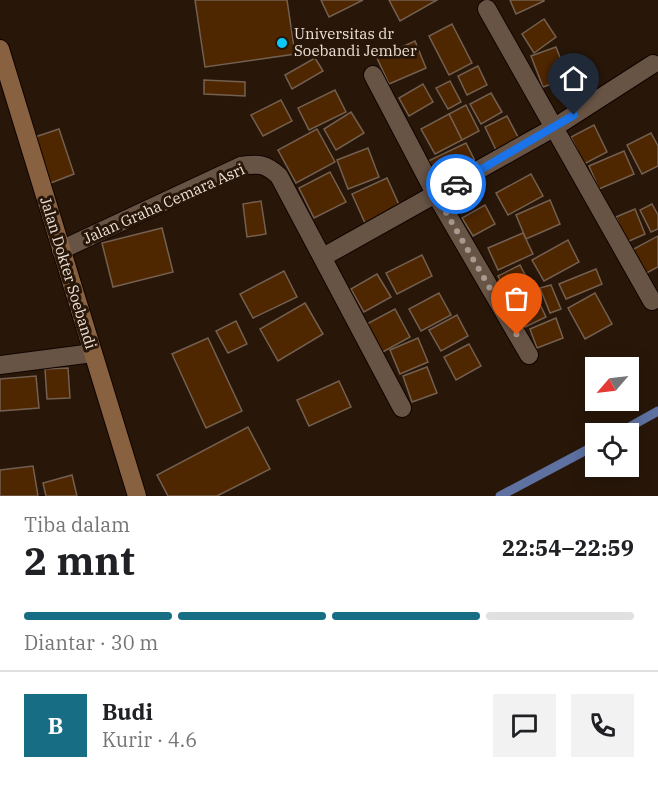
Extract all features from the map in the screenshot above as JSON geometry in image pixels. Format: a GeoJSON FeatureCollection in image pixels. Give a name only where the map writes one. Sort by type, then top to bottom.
{"type":"FeatureCollection","features":[{"type":"Feature","properties":{"kind":"main road","name":"Jalan Dokter Soebandi"},"geometry":{"type":"LineString","coordinates":[[0,49],[137,496]]}},
{"type":"Feature","properties":{"kind":"street"},"geometry":{"type":"LineString","coordinates":[[487,9],[652,301]]}},
{"type":"Feature","properties":{"kind":"street"},"geometry":{"type":"LineString","coordinates":[[323,257],[555,127],[653,64]]}},
{"type":"Feature","properties":{"kind":"street"},"geometry":{"type":"LineString","coordinates":[[373,75],[436,195],[529,355]]}},
{"type":"Feature","properties":{"kind":"street","name":"Jalan Graha Cemara Asri"},"geometry":{"type":"LineString","coordinates":[[62,250],[241,166],[254,164],[268,166],[279,176],[402,408]]}},
{"type":"Feature","properties":{"kind":"street"},"geometry":{"type":"LineString","coordinates":[[0,365],[93,353]]}},
{"type":"Feature","properties":{"kind":"building"},"geometry":{"type":"Polygon","coordinates":[[[195,0],[287,0],[295,54],[205,67],[195,0]]]}},
{"type":"Feature","properties":{"kind":"building"},"geometry":{"type":"Polygon","coordinates":[[[321,0],[363,0],[329,17],[321,0]]]}},
{"type":"Feature","properties":{"kind":"building"},"geometry":{"type":"Polygon","coordinates":[[[389,0],[437,0],[400,21],[389,0]]]}},
{"type":"Feature","properties":{"kind":"building"},"geometry":{"type":"Polygon","coordinates":[[[510,0],[544,0],[544,1],[516,14],[510,0]]]}},
{"type":"Feature","properties":{"kind":"building"},"geometry":{"type":"Polygon","coordinates":[[[544,19],[556,37],[534,53],[522,34],[544,19]]]}},
{"type":"Feature","properties":{"kind":"building"},"geometry":{"type":"Polygon","coordinates":[[[452,24],[472,63],[449,75],[429,36],[452,24]]]}},
{"type":"Feature","properties":{"kind":"building"},"geometry":{"type":"Polygon","coordinates":[[[415,41],[426,68],[389,84],[377,58],[415,41]]]}},
{"type":"Feature","properties":{"kind":"building"},"geometry":{"type":"Polygon","coordinates":[[[556,47],[568,78],[543,87],[531,56],[556,47]]]}},
{"type":"Feature","properties":{"kind":"building"},"geometry":{"type":"Polygon","coordinates":[[[315,58],[323,71],[292,89],[285,75],[315,58]]]}},
{"type":"Feature","properties":{"kind":"building"},"geometry":{"type":"Polygon","coordinates":[[[478,66],[487,85],[467,95],[458,76],[478,66]]]}},
{"type":"Feature","properties":{"kind":"building"},"geometry":{"type":"Polygon","coordinates":[[[204,80],[245,82],[245,96],[204,94],[204,80]]]}},
{"type":"Feature","properties":{"kind":"building"},"geometry":{"type":"Polygon","coordinates":[[[450,81],[461,102],[448,109],[436,88],[450,81]]]}},
{"type":"Feature","properties":{"kind":"building"},"geometry":{"type":"Polygon","coordinates":[[[423,84],[433,102],[409,116],[399,98],[423,84]]]}},
{"type":"Feature","properties":{"kind":"building"},"geometry":{"type":"Polygon","coordinates":[[[335,90],[346,112],[309,130],[298,108],[335,90]]]}},
{"type":"Feature","properties":{"kind":"building"},"geometry":{"type":"Polygon","coordinates":[[[491,93],[502,112],[481,124],[470,104],[491,93]]]}},
{"type":"Feature","properties":{"kind":"building"},"geometry":{"type":"Polygon","coordinates":[[[281,100],[292,121],[263,136],[251,115],[281,100]]]}},
{"type":"Feature","properties":{"kind":"building"},"geometry":{"type":"Polygon","coordinates":[[[466,105],[479,131],[462,140],[449,114],[466,105]]]}},
{"type":"Feature","properties":{"kind":"building"},"geometry":{"type":"Polygon","coordinates":[[[351,112],[364,133],[336,150],[324,129],[351,112]]]}},
{"type":"Feature","properties":{"kind":"building"},"geometry":{"type":"Polygon","coordinates":[[[449,114],[462,140],[435,154],[421,129],[449,114]]]}},
{"type":"Feature","properties":{"kind":"building"},"geometry":{"type":"Polygon","coordinates":[[[507,116],[520,141],[497,152],[485,127],[507,116]]]}},
{"type":"Feature","properties":{"kind":"building"},"geometry":{"type":"Polygon","coordinates":[[[594,125],[607,152],[584,164],[571,137],[594,125]]]}},
{"type":"Feature","properties":{"kind":"building"},"geometry":{"type":"Polygon","coordinates":[[[59,129],[74,174],[48,184],[32,138],[59,129]]]}},
{"type":"Feature","properties":{"kind":"building"},"geometry":{"type":"Polygon","coordinates":[[[317,129],[335,162],[296,183],[278,150],[317,129]]]}},
{"type":"Feature","properties":{"kind":"building"},"geometry":{"type":"Polygon","coordinates":[[[651,133],[658,146],[658,166],[642,174],[627,145],[651,133]]]}},
{"type":"Feature","properties":{"kind":"building"},"geometry":{"type":"Polygon","coordinates":[[[466,143],[478,167],[436,188],[424,163],[466,143]]]}},
{"type":"Feature","properties":{"kind":"building"},"geometry":{"type":"Polygon","coordinates":[[[368,148],[379,177],[348,189],[337,160],[368,148]]]}},
{"type":"Feature","properties":{"kind":"building"},"geometry":{"type":"Polygon","coordinates":[[[624,151],[634,174],[599,189],[589,166],[624,151]]]}},
{"type":"Feature","properties":{"kind":"building"},"geometry":{"type":"Polygon","coordinates":[[[330,172],[346,202],[314,218],[299,188],[330,172]]]}},
{"type":"Feature","properties":{"kind":"building"},"geometry":{"type":"Polygon","coordinates":[[[531,174],[543,196],[508,215],[496,193],[531,174]]]}},
{"type":"Feature","properties":{"kind":"building"},"geometry":{"type":"Polygon","coordinates":[[[387,178],[400,207],[365,223],[352,194],[387,178]]]}},
{"type":"Feature","properties":{"kind":"building"},"geometry":{"type":"Polygon","coordinates":[[[550,200],[560,224],[526,239],[516,215],[550,200]]]}},
{"type":"Feature","properties":{"kind":"building"},"geometry":{"type":"Polygon","coordinates":[[[261,201],[266,234],[247,237],[243,204],[261,201]]]}},
{"type":"Feature","properties":{"kind":"building"},"geometry":{"type":"Polygon","coordinates":[[[652,204],[658,215],[658,229],[651,232],[640,210],[652,204]]]}},
{"type":"Feature","properties":{"kind":"building"},"geometry":{"type":"Polygon","coordinates":[[[485,205],[495,224],[473,236],[462,218],[485,205]]]}},
{"type":"Feature","properties":{"kind":"building"},"geometry":{"type":"Polygon","coordinates":[[[635,209],[645,234],[627,242],[616,217],[635,209]]]}},
{"type":"Feature","properties":{"kind":"building"},"geometry":{"type":"Polygon","coordinates":[[[162,228],[173,272],[113,287],[102,243],[162,228]]]}},
{"type":"Feature","properties":{"kind":"building"},"geometry":{"type":"Polygon","coordinates":[[[523,233],[533,254],[498,270],[488,248],[523,233]]]}},
{"type":"Feature","properties":{"kind":"building"},"geometry":{"type":"Polygon","coordinates":[[[658,236],[658,267],[641,276],[628,252],[658,236]]]}},
{"type":"Feature","properties":{"kind":"building"},"geometry":{"type":"Polygon","coordinates":[[[568,240],[579,262],[544,281],[532,260],[568,240]]]}},
{"type":"Feature","properties":{"kind":"building"},"geometry":{"type":"Polygon","coordinates":[[[422,255],[432,276],[397,294],[386,273],[422,255]]]}},
{"type":"Feature","properties":{"kind":"building"},"geometry":{"type":"Polygon","coordinates":[[[520,265],[531,286],[509,298],[498,276],[520,265]]]}},
{"type":"Feature","properties":{"kind":"building"},"geometry":{"type":"Polygon","coordinates":[[[596,269],[602,284],[566,299],[559,284],[596,269]]]}},
{"type":"Feature","properties":{"kind":"building"},"geometry":{"type":"Polygon","coordinates":[[[284,271],[297,297],[253,318],[240,294],[284,271]]]}},
{"type":"Feature","properties":{"kind":"building"},"geometry":{"type":"Polygon","coordinates":[[[377,274],[391,297],[364,312],[351,289],[377,274]]]}},
{"type":"Feature","properties":{"kind":"building"},"geometry":{"type":"Polygon","coordinates":[[[551,285],[561,309],[550,313],[540,288],[551,285]]]}},
{"type":"Feature","properties":{"kind":"building"},"geometry":{"type":"Polygon","coordinates":[[[439,293],[451,315],[421,331],[409,309],[439,293]]]}},
{"type":"Feature","properties":{"kind":"building"},"geometry":{"type":"Polygon","coordinates":[[[595,293],[612,324],[585,339],[568,308],[595,293]]]}},
{"type":"Feature","properties":{"kind":"building"},"geometry":{"type":"Polygon","coordinates":[[[535,294],[546,317],[519,330],[508,308],[535,294]]]}},
{"type":"Feature","properties":{"kind":"building"},"geometry":{"type":"Polygon","coordinates":[[[305,303],[323,334],[278,361],[260,329],[305,303]]]}},
{"type":"Feature","properties":{"kind":"building"},"geometry":{"type":"Polygon","coordinates":[[[395,309],[410,337],[381,353],[365,325],[395,309]]]}},
{"type":"Feature","properties":{"kind":"building"},"geometry":{"type":"Polygon","coordinates":[[[457,315],[468,336],[441,351],[429,330],[457,315]]]}},
{"type":"Feature","properties":{"kind":"building"},"geometry":{"type":"Polygon","coordinates":[[[556,318],[563,338],[537,348],[530,329],[556,318]]]}},
{"type":"Feature","properties":{"kind":"building"},"geometry":{"type":"Polygon","coordinates":[[[236,321],[247,344],[228,353],[216,331],[236,321]]]}},
{"type":"Feature","properties":{"kind":"building"},"geometry":{"type":"Polygon","coordinates":[[[208,338],[242,411],[206,428],[172,354],[208,338]]]}},
{"type":"Feature","properties":{"kind":"building"},"geometry":{"type":"Polygon","coordinates":[[[418,338],[428,362],[400,374],[390,350],[418,338]]]}},
{"type":"Feature","properties":{"kind":"building"},"geometry":{"type":"Polygon","coordinates":[[[469,344],[481,366],[456,380],[444,357],[469,344]]]}},
{"type":"Feature","properties":{"kind":"building"},"geometry":{"type":"Polygon","coordinates":[[[427,367],[437,393],[412,402],[403,376],[427,367]]]}},
{"type":"Feature","properties":{"kind":"building"},"geometry":{"type":"Polygon","coordinates":[[[68,368],[70,398],[47,399],[45,369],[68,368]]]}},
{"type":"Feature","properties":{"kind":"building"},"geometry":{"type":"Polygon","coordinates":[[[36,376],[39,408],[0,411],[0,379],[36,376]]]}},
{"type":"Feature","properties":{"kind":"building"},"geometry":{"type":"Polygon","coordinates":[[[339,381],[351,407],[309,426],[297,400],[339,381]]]}},
{"type":"Feature","properties":{"kind":"building"},"geometry":{"type":"Polygon","coordinates":[[[248,427],[270,469],[217,496],[168,496],[157,475],[248,427]]]}},
{"type":"Feature","properties":{"kind":"building"},"geometry":{"type":"Polygon","coordinates":[[[33,466],[38,496],[0,496],[0,470],[33,466]]]}},
{"type":"Feature","properties":{"kind":"building"},"geometry":{"type":"Polygon","coordinates":[[[72,475],[77,496],[46,496],[43,483],[72,475]]]}},
{"type":"Feature","properties":{"kind":"waterway"},"geometry":{"type":"LineString","coordinates":[[637,423],[658,411]]}},
{"type":"Feature","properties":{"kind":"waterway"},"geometry":{"type":"LineString","coordinates":[[500,496],[585,451]]}},
{"type":"Feature","properties":{"kind":"way so far"},"geometry":{"type":"LineString","coordinates":[[456,184],[436,195],[517,335]]}},
{"type":"Feature","properties":{"kind":"place","name":"Universitas dr Soebandi Jember"},"geometry":{"type":"Point","coordinates":[282,43]}},
{"type":"Feature","properties":{"kind":"route"},"geometry":{"type":"LineString","coordinates":[[456,184],[574,115]]}}]}
